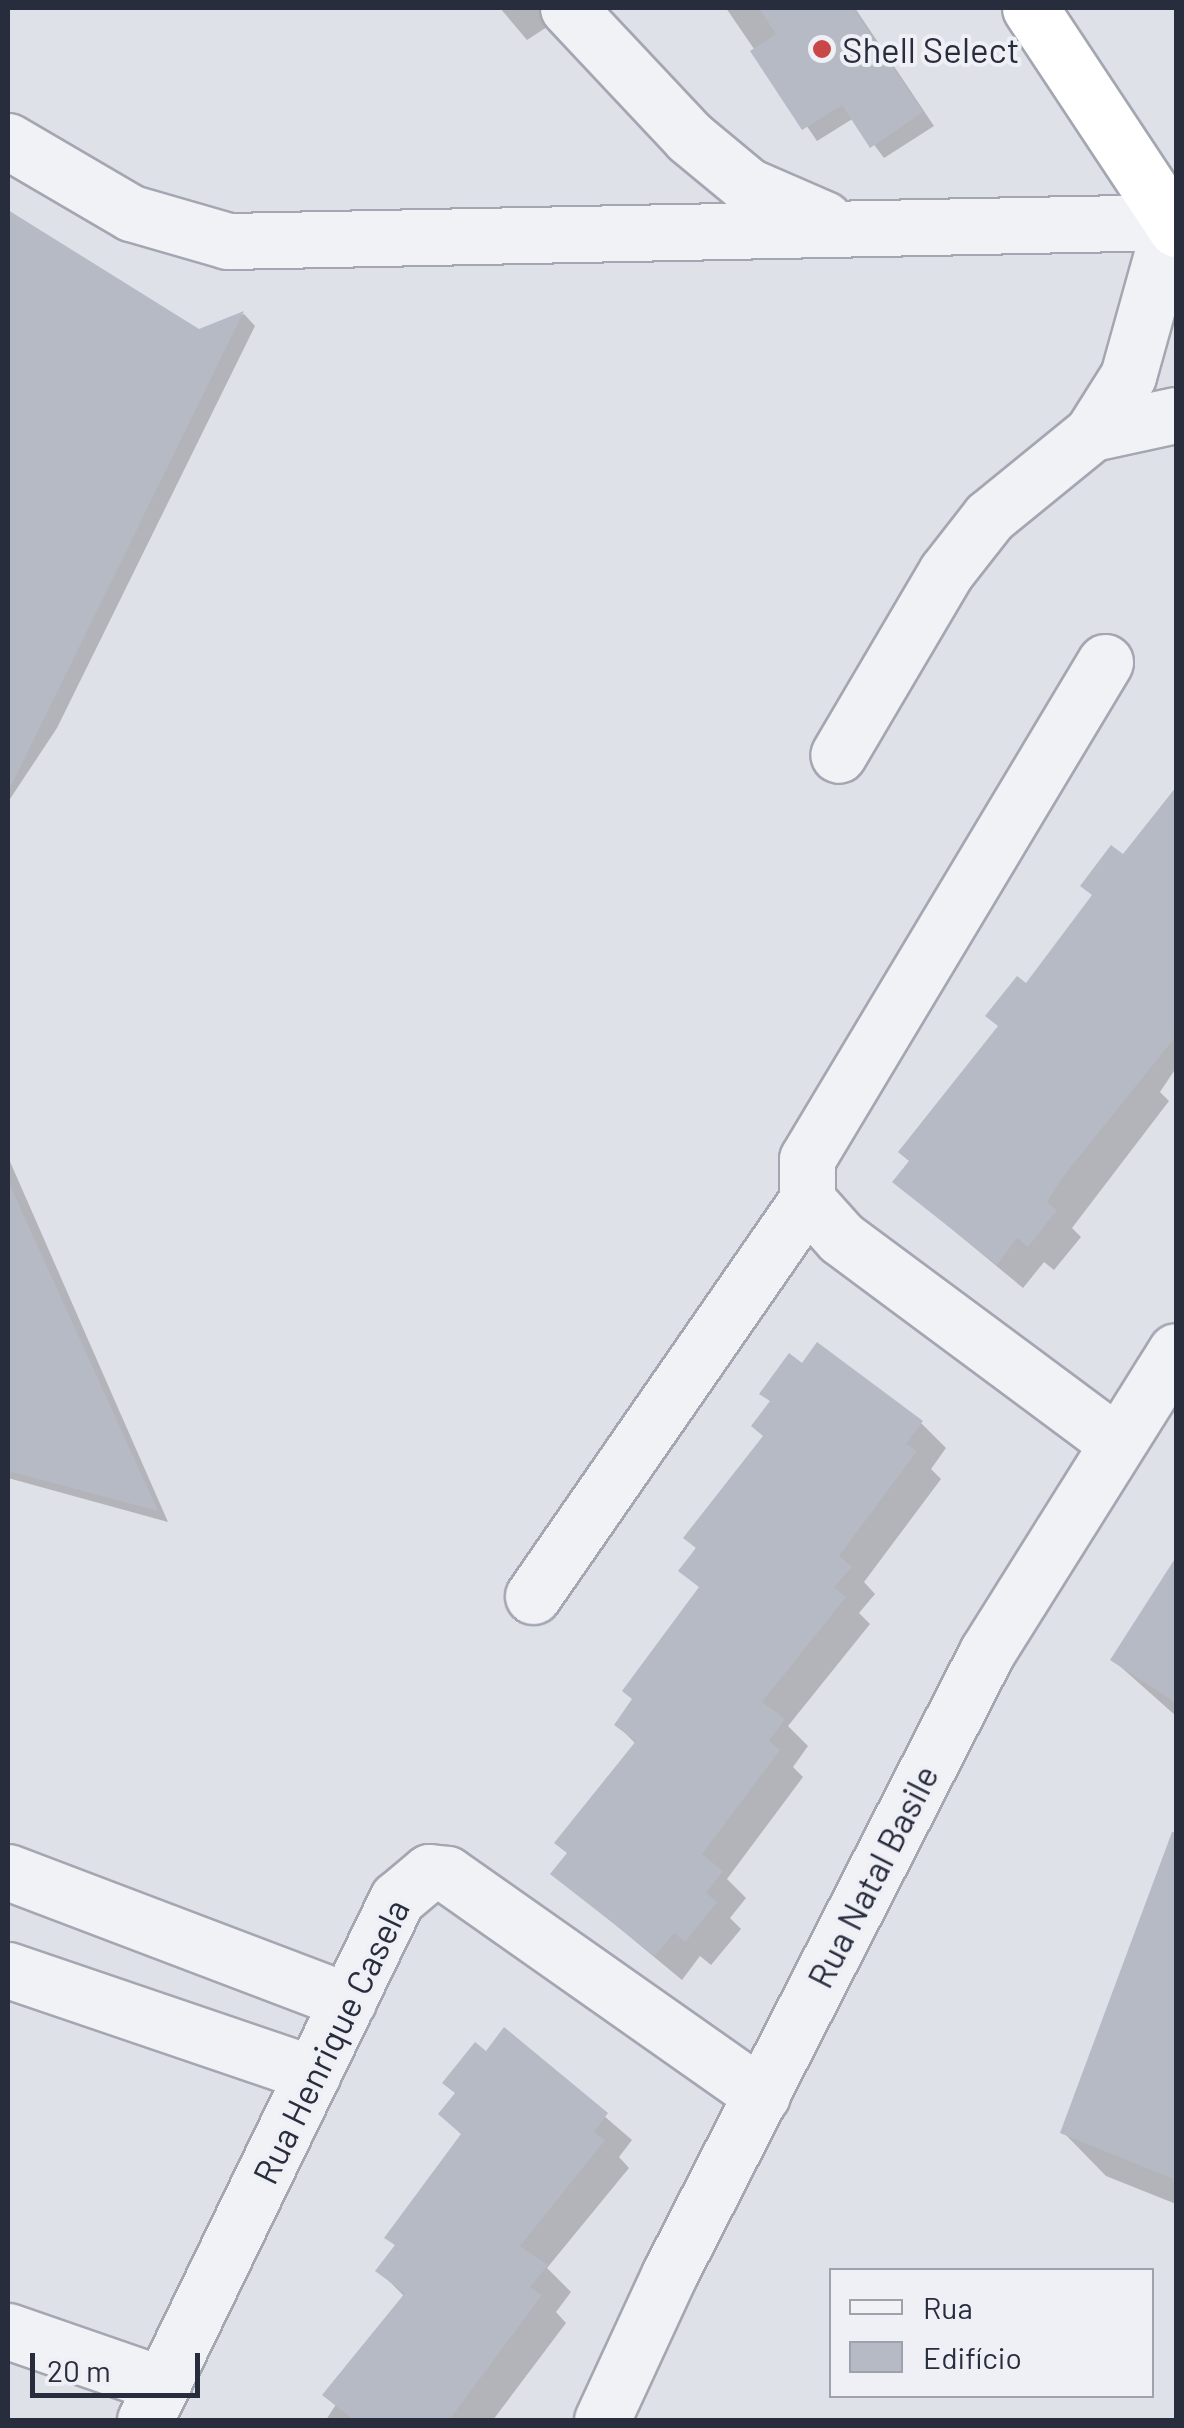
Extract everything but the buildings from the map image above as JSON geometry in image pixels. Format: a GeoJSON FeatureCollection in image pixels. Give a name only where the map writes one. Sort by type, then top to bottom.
{"type":"FeatureCollection","features":[{"type":"Feature","properties":{"kind":"highway"},"geometry":{"type":"LineString","coordinates":[[1030,8],[1174,226]]}},
{"type":"Feature","properties":{"kind":"street"},"geometry":{"type":"LineString","coordinates":[[568,8],[689,138],[748,186],[840,226]]}},
{"type":"Feature","properties":{"kind":"street"},"geometry":{"type":"LineString","coordinates":[[8,142],[131,214],[228,241],[840,226],[1174,226],[1147,325],[1128,376],[1092,433],[989,517],[911,627],[838,755]]}},
{"type":"Feature","properties":{"kind":"street"},"geometry":{"type":"LineString","coordinates":[[1092,433],[1176,415]]}},
{"type":"Feature","properties":{"kind":"street"},"geometry":{"type":"LineString","coordinates":[[533,1596],[806,1200],[806,1159],[1105,662]]}},
{"type":"Feature","properties":{"kind":"street"},"geometry":{"type":"LineString","coordinates":[[806,1200],[841,1238],[1117,1443]]}},
{"type":"Feature","properties":{"kind":"street","name":"Rua Natal Basile"},"geometry":{"type":"LineString","coordinates":[[602,2420],[986,1652],[1176,1351]]}},
{"type":"Feature","properties":{"kind":"street"},"geometry":{"type":"LineString","coordinates":[[8,1872],[348,2001]]}},
{"type":"Feature","properties":{"kind":"street","name":"Rua Henrique Casela"},"geometry":{"type":"LineString","coordinates":[[154,2402],[397,1899],[428,1872],[448,1874],[762,2095]]}},
{"type":"Feature","properties":{"kind":"street"},"geometry":{"type":"LineString","coordinates":[[8,1970],[313,2074]]}},
{"type":"Feature","properties":{"kind":"street"},"geometry":{"type":"LineString","coordinates":[[8,2331],[154,2402]]}},
{"type":"Feature","properties":{"kind":"place","name":"Shell Select"},"geometry":{"type":"Point","coordinates":[822,49]}}]}
